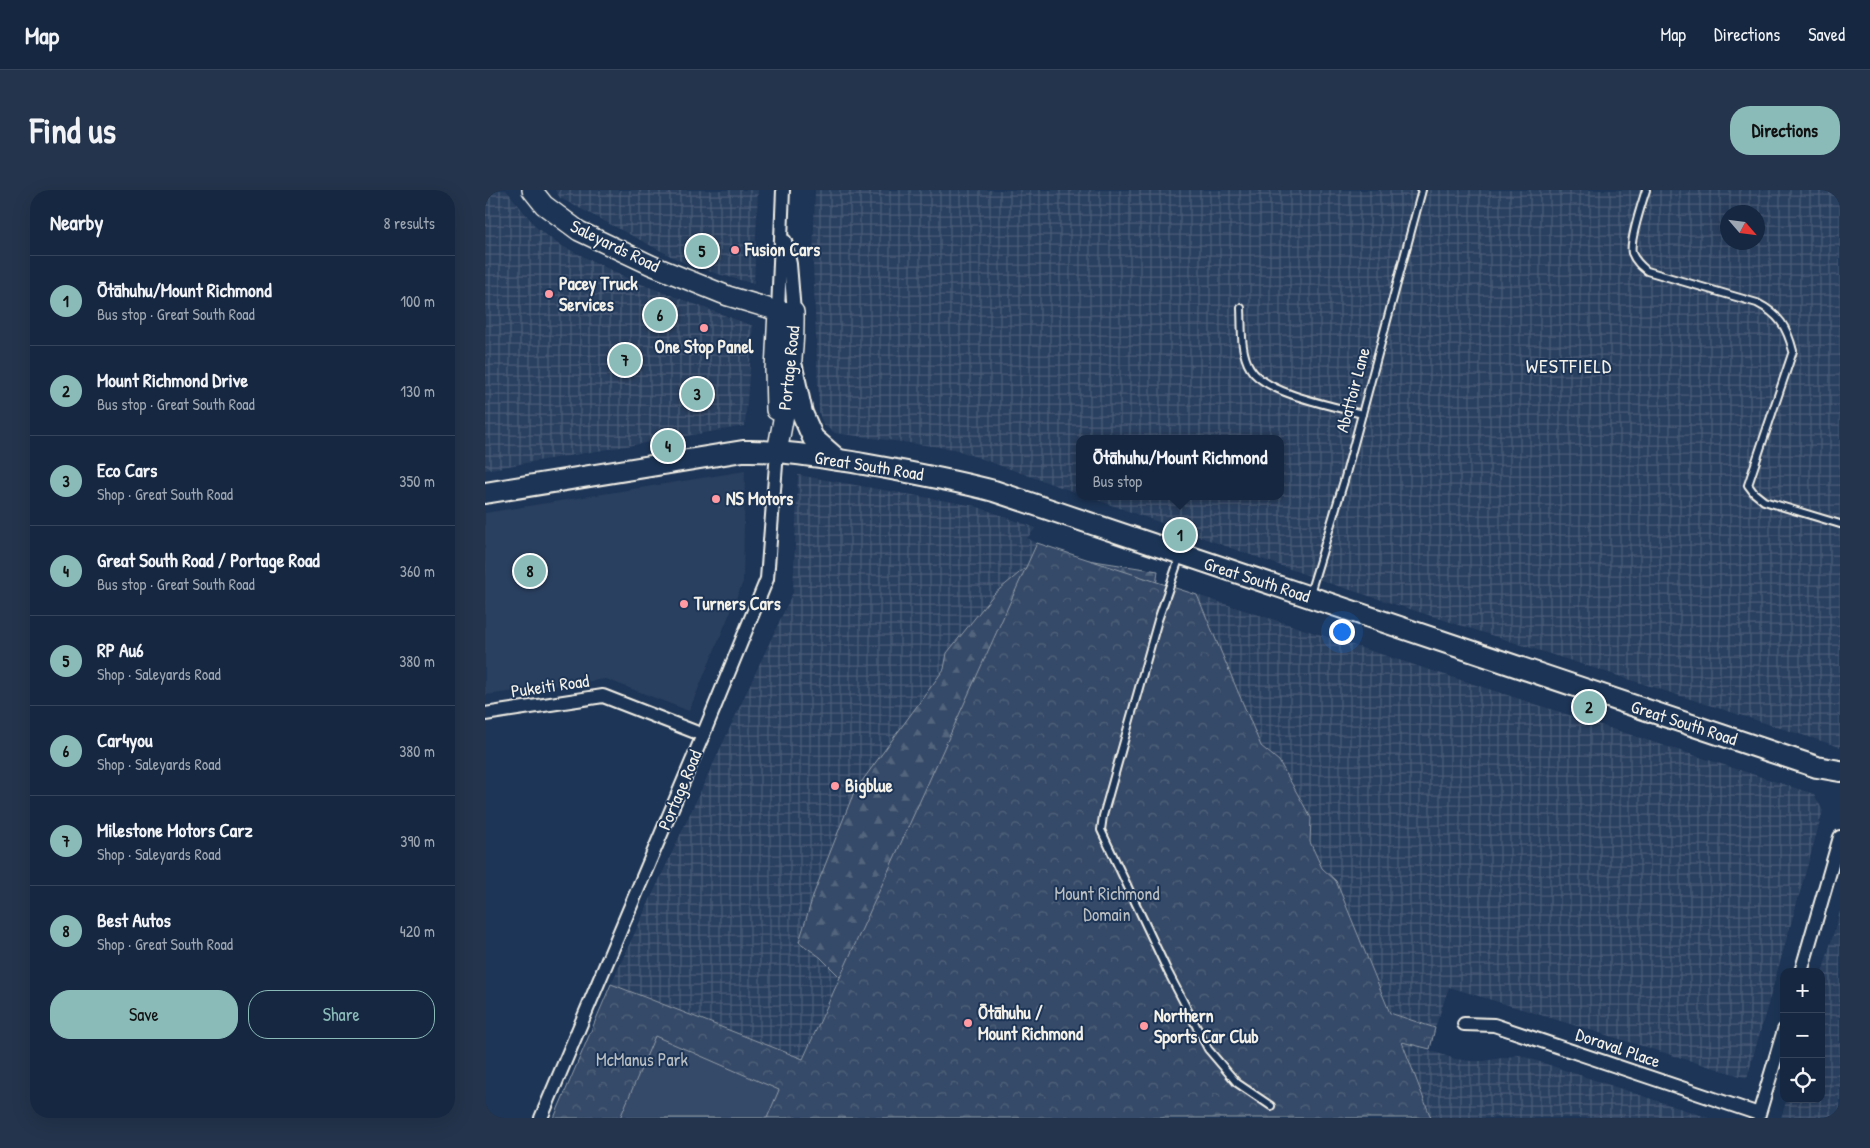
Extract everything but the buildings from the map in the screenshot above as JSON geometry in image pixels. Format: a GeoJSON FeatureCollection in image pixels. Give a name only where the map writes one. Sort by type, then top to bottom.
{"type":"FeatureCollection","features":[{"type":"Feature","properties":{"kind":"main road","name":"Saleyards Road"},"geometry":{"type":"LineString","coordinates":[[532,190],[544,205],[579,231],[688,281],[741,299],[786,311]]}},
{"type":"Feature","properties":{"kind":"main road"},"geometry":{"type":"LineString","coordinates":[[741,299],[762,316],[767,325],[783,369],[813,438],[837,460]]}},
{"type":"Feature","properties":{"kind":"main road","name":"Portage Road"},"geometry":{"type":"LineString","coordinates":[[777,452],[783,369],[795,339],[786,311]]}},
{"type":"Feature","properties":{"kind":"main road","name":"Great South Road"},"geometry":{"type":"LineString","coordinates":[[485,493],[743,451],[777,452],[837,460],[948,480],[994,491],[1808,764],[1840,771]]}},
{"type":"Feature","properties":{"kind":"street","name":"Portage Road"},"geometry":{"type":"LineString","coordinates":[[783,190],[781,224],[786,311]]}},
{"type":"Feature","properties":{"kind":"street","name":"Portage Road"},"geometry":{"type":"LineString","coordinates":[[541,1118],[767,579],[777,452]]}},
{"type":"Feature","properties":{"kind":"street","name":"Pukeiti Road"},"geometry":{"type":"LineString","coordinates":[[485,714],[603,696],[703,735]]}},
{"type":"Feature","properties":{"kind":"street"},"geometry":{"type":"LineString","coordinates":[[1802,968],[1840,837]]}},
{"type":"Feature","properties":{"kind":"street","name":"Doraval Place"},"geometry":{"type":"LineString","coordinates":[[1464,1024],[1494,1025],[1758,1116]]}},
{"type":"Feature","properties":{"kind":"street"},"geometry":{"type":"LineString","coordinates":[[1758,1116],[1780,1043]]}},
{"type":"Feature","properties":{"kind":"lane","name":"Abattoir Lane"},"geometry":{"type":"LineString","coordinates":[[1309,597],[1344,481],[1422,190]]}},
{"type":"Feature","properties":{"kind":"lane"},"geometry":{"type":"LineString","coordinates":[[1646,190],[1631,251],[1638,263],[1647,271],[1768,308],[1781,321],[1789,333],[1793,351],[1748,485],[1764,501],[1840,524]]}},
{"type":"Feature","properties":{"kind":"lane"},"geometry":{"type":"LineString","coordinates":[[1241,308],[1245,355],[1250,369],[1262,381],[1279,390],[1362,414]]}},
{"type":"Feature","properties":{"kind":"lane"},"geometry":{"type":"LineString","coordinates":[[1180,554],[1158,620],[1103,816],[1101,830],[1168,972],[1208,1049],[1237,1083],[1271,1106]]}},
{"type":"Feature","properties":{"kind":"shaded area"},"geometry":{"type":"Polygon","coordinates":[[[485,190],[506,190],[537,228],[558,244],[633,281],[753,326],[745,426],[485,470],[485,190]]]}},
{"type":"Feature","properties":{"kind":"shaded area"},"geometry":{"type":"Polygon","coordinates":[[[555,190],[758,190],[754,284],[690,266],[560,198],[555,190]]]}},
{"type":"Feature","properties":{"kind":"shaded area"},"geometry":{"type":"Polygon","coordinates":[[[815,190],[1840,190],[1840,747],[1332,584],[1097,500],[1284,500],[1284,435],[1076,435],[1076,493],[954,449],[835,433],[823,425],[819,412],[813,264],[815,190]]]}},
{"type":"Feature","properties":{"kind":"shaded area"},"geometry":{"type":"Polygon","coordinates":[[[745,471],[743,582],[689,711],[606,679],[485,695],[485,513],[745,471]]]}},
{"type":"Feature","properties":{"kind":"shaded area"},"geometry":{"type":"Polygon","coordinates":[[[798,475],[975,506],[1036,528],[1027,538],[1037,543],[802,1060],[611,984],[793,592],[798,475]]]}},
{"type":"Feature","properties":{"kind":"shaded area"},"geometry":{"type":"Polygon","coordinates":[[[1197,595],[1814,794],[1823,811],[1747,1078],[1449,987],[1435,1028],[1391,1013],[1336,881],[1322,868],[1310,842],[1311,818],[1279,761],[1261,746],[1197,595]]]}},
{"type":"Feature","properties":{"kind":"shaded area"},"geometry":{"type":"Polygon","coordinates":[[[1840,911],[1840,1118],[1781,1118],[1786,1103],[1825,1103],[1824,968],[1840,911]]]}},
{"type":"Feature","properties":{"kind":"shaded area"},"geometry":{"type":"Polygon","coordinates":[[[1402,1041],[1455,1059],[1471,1061],[1484,1061],[1519,1055],[1709,1118],[1431,1118],[1402,1041]]]}},
{"type":"Feature","properties":{"kind":"green space","name":"Mount Richmond Domain"},"geometry":{"type":"Polygon","coordinates":[[[1037,543],[1197,595],[1261,746],[1279,761],[1311,818],[1310,842],[1322,868],[1336,881],[1390,1013],[1435,1028],[1430,1049],[1402,1042],[1431,1118],[554,1118],[611,984],[803,1059],[1037,543]]]}},
{"type":"Feature","properties":{"kind":"green space"},"geometry":{"type":"Polygon","coordinates":[[[1043,553],[1158,571],[1153,609],[793,1118],[848,985],[820,957],[799,942],[814,893],[854,792],[944,669],[947,653],[994,594],[1043,553]]]}},
{"type":"Feature","properties":{"kind":"green space"},"geometry":{"type":"Polygon","coordinates":[[[655,1036],[779,1090],[767,1118],[620,1118],[655,1036]]]}},
{"type":"Feature","properties":{"kind":"place","name":"Fusion Cars"},"geometry":{"type":"Point","coordinates":[735,250]}},
{"type":"Feature","properties":{"kind":"place","name":"RP Au6"},"geometry":{"type":"Point","coordinates":[702,251]}},
{"type":"Feature","properties":{"kind":"place","name":"Pacey Truck Services"},"geometry":{"type":"Point","coordinates":[549,294]}},
{"type":"Feature","properties":{"kind":"place","name":"Car4you"},"geometry":{"type":"Point","coordinates":[660,315]}},
{"type":"Feature","properties":{"kind":"place","name":"One Stop Panel"},"geometry":{"type":"Point","coordinates":[704,328]}},
{"type":"Feature","properties":{"kind":"place","name":"Milestone Motors Carz"},"geometry":{"type":"Point","coordinates":[625,360]}},
{"type":"Feature","properties":{"kind":"place","name":"Eco Cars"},"geometry":{"type":"Point","coordinates":[697,394]}},
{"type":"Feature","properties":{"kind":"place","name":"Great South Road / Portage Road"},"geometry":{"type":"Point","coordinates":[668,446]}},
{"type":"Feature","properties":{"kind":"place","name":"NS Motors"},"geometry":{"type":"Point","coordinates":[716,499]}},
{"type":"Feature","properties":{"kind":"place","name":"Ōtāhuhu/Mount Richmond"},"geometry":{"type":"Point","coordinates":[1180,535]}},
{"type":"Feature","properties":{"kind":"place","name":"Best Autos"},"geometry":{"type":"Point","coordinates":[530,571]}},
{"type":"Feature","properties":{"kind":"place","name":"Turners Cars"},"geometry":{"type":"Point","coordinates":[684,604]}},
{"type":"Feature","properties":{"kind":"place","name":"Mount Richmond Drive"},"geometry":{"type":"Point","coordinates":[1589,707]}},
{"type":"Feature","properties":{"kind":"place","name":"Bigblue"},"geometry":{"type":"Point","coordinates":[835,786]}},
{"type":"Feature","properties":{"kind":"place","name":"Ōtāhuhu / Mount Richmond"},"geometry":{"type":"Point","coordinates":[968,1023]}},
{"type":"Feature","properties":{"kind":"place","name":"Northern Sports Car Club"},"geometry":{"type":"Point","coordinates":[1144,1026]}},
{"type":"Feature","properties":{"kind":"district","name":"WESTFIELD"},"geometry":{"type":"Point","coordinates":[1569,366]}},
{"type":"Feature","properties":{"kind":"park label","name":"McManus Park"},"geometry":{"type":"Point","coordinates":[642,1060]}}]}
